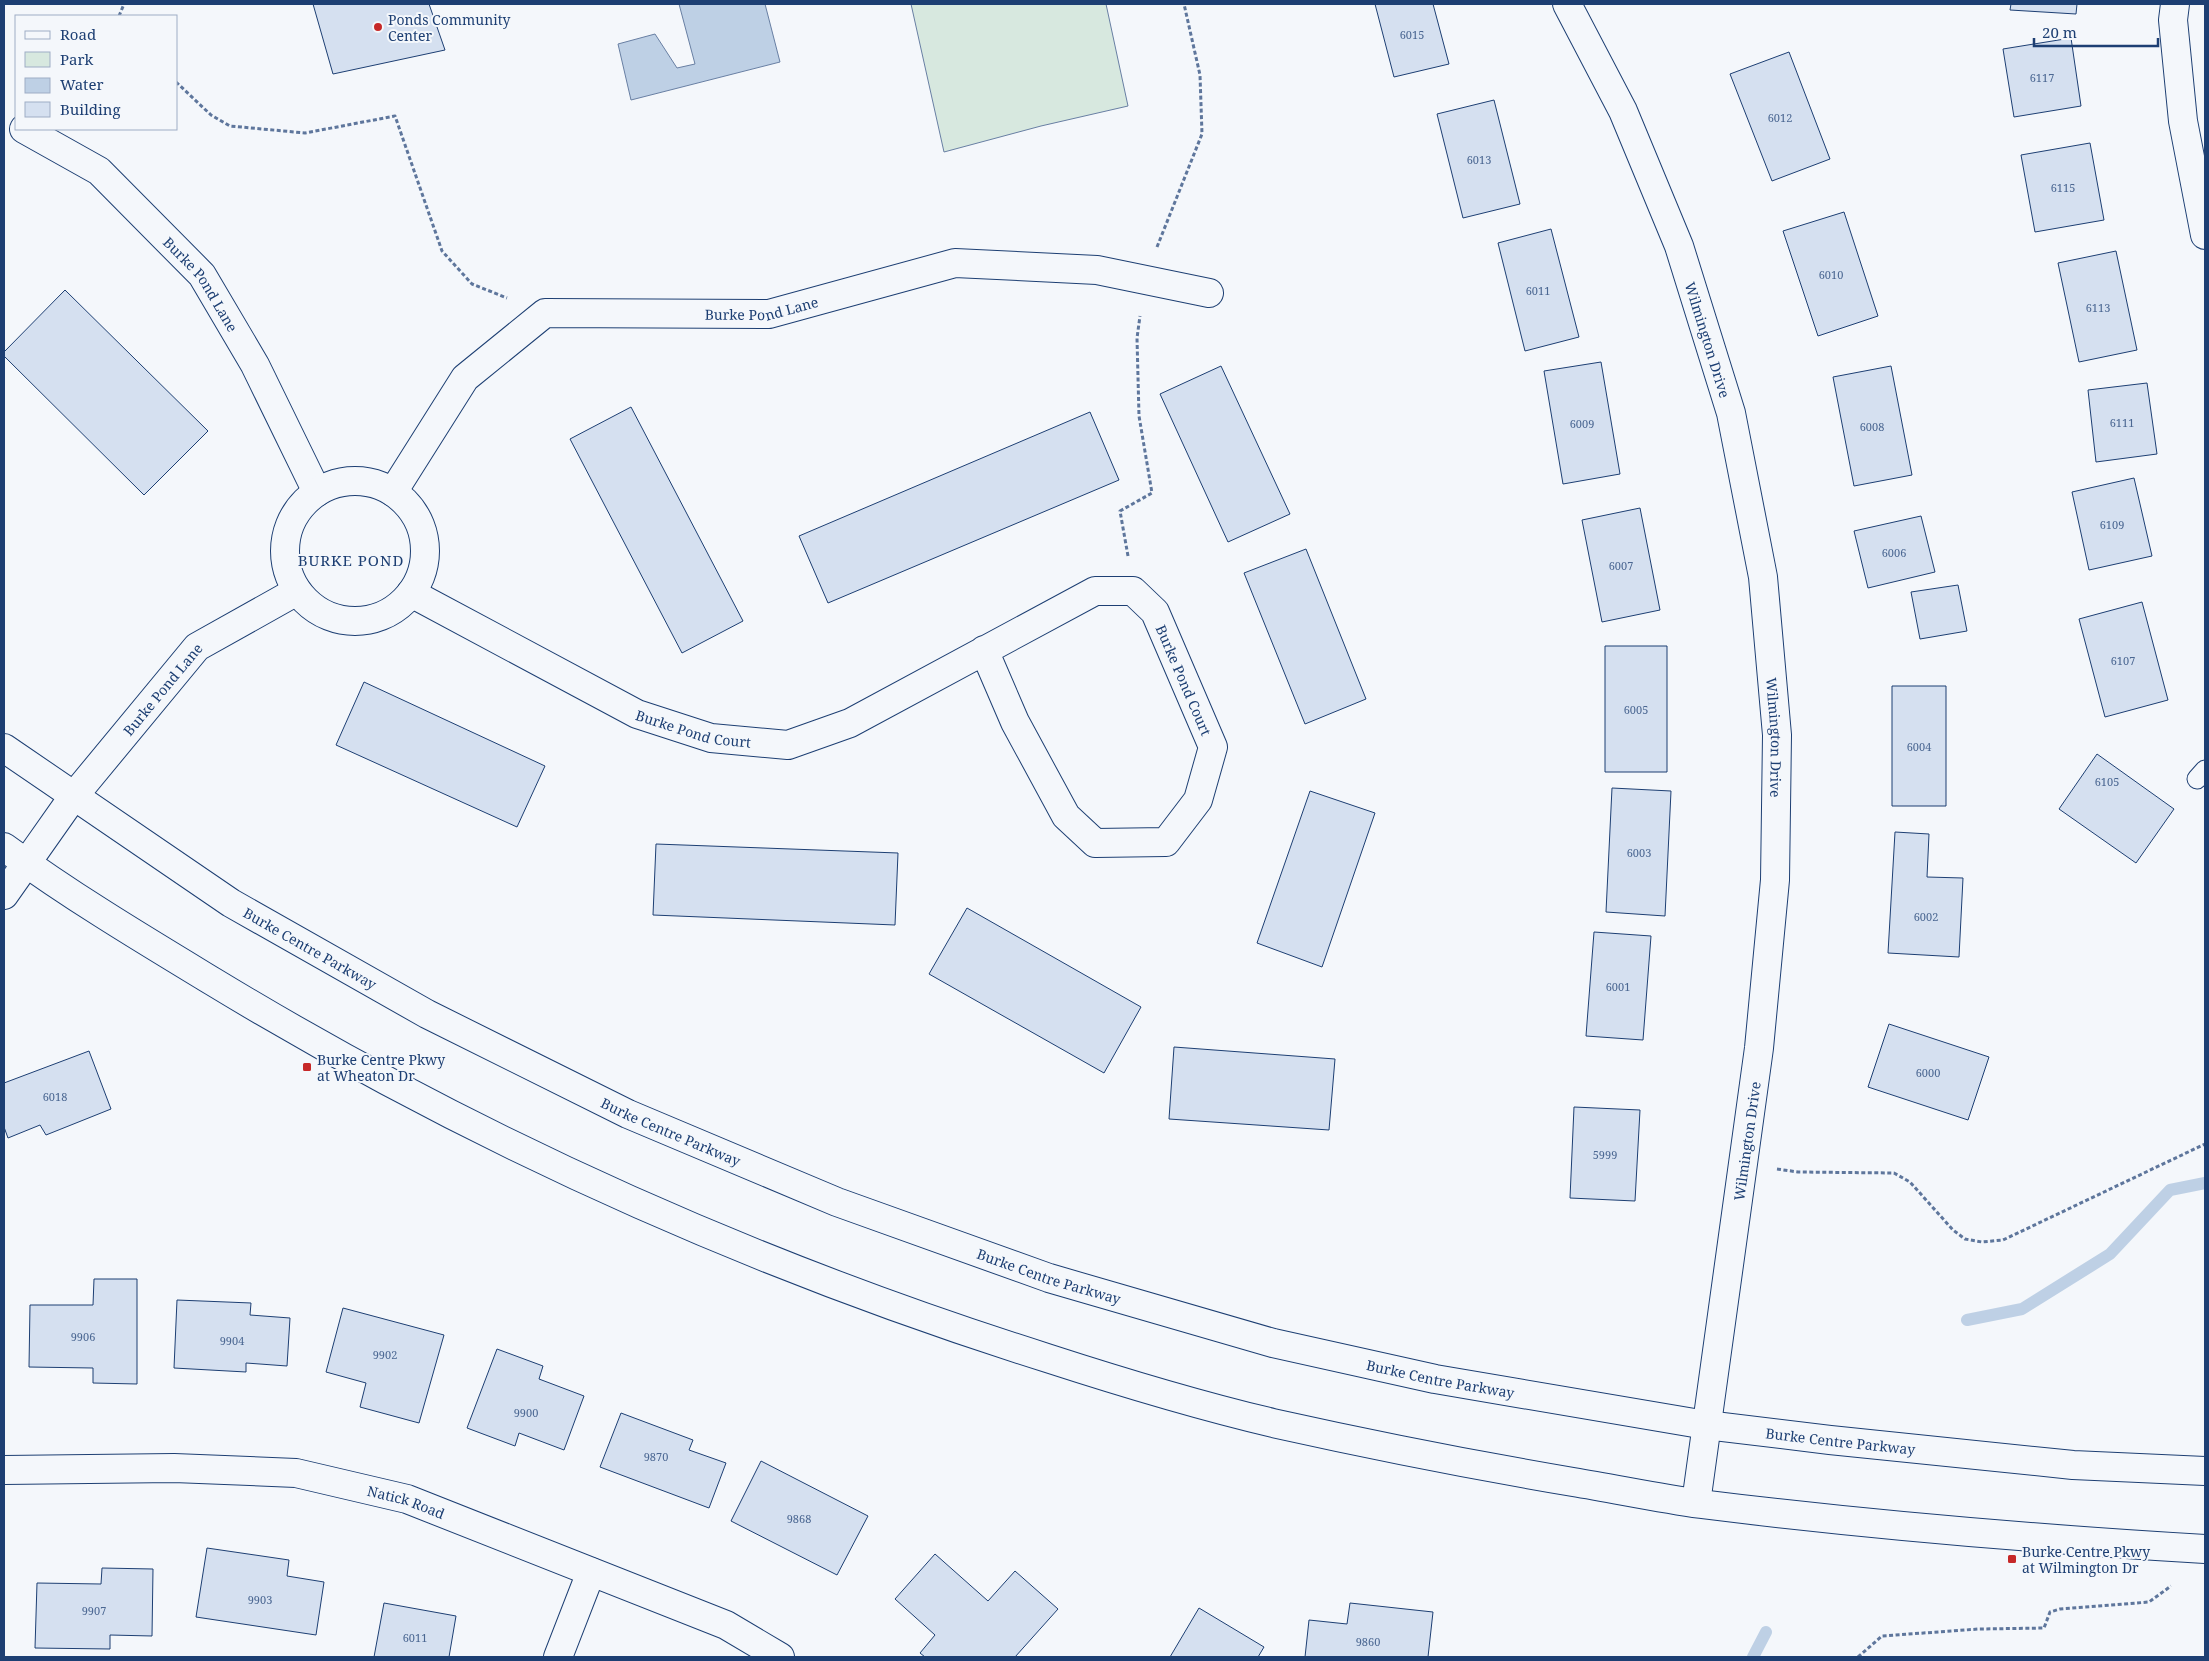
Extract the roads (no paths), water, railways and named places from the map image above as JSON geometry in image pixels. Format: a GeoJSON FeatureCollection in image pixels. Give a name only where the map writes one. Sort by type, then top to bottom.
{"type":"FeatureCollection","features":[{"type":"Feature","properties":{"kind":"street","name":"Wilmington Drive"},"geometry":{"type":"LineString","coordinates":[[1567,4],[1623,110],[1679,246],[1731,412],[1763,577],[1777,735],[1775,880],[1759,1048],[1696,1503]]}},
{"type":"Feature","properties":{"kind":"street"},"geometry":{"type":"LineString","coordinates":[[2175,4],[2173,20],[2183,121],[2205,235]]}},
{"type":"Feature","properties":{"kind":"street","name":"Burke Pond Lane"},"geometry":{"type":"LineString","coordinates":[[26,130],[99,171],[202,275],[255,365],[317,492]]}},
{"type":"Feature","properties":{"kind":"street","name":"Burke Pond Lane"},"geometry":{"type":"LineString","coordinates":[[393,492],[465,378],[545,313],[769,314],[955,263],[1097,270],[1209,294]]}},
{"type":"Feature","properties":{"kind":"street"},"geometry":{"type":"LineString","coordinates":[[355,481],[376,484],[393,492],[408,505],[418,521],[424,539],[425,558],[420,577],[411,593],[395,609],[375,619],[353,622],[332,618],[312,607],[297,591],[287,571],[284,548],[289,526],[300,507],[317,492],[335,484],[355,481]]}},
{"type":"Feature","properties":{"kind":"street","name":"Burke Pond Lane"},"geometry":{"type":"LineString","coordinates":[[4,895],[74,797],[196,647],[297,591]]}},
{"type":"Feature","properties":{"kind":"street","name":"Burke Pond Court"},"geometry":{"type":"LineString","coordinates":[[411,593],[637,714],[711,738],[788,745],[850,723],[984,650],[1095,591],[1133,591],[1155,612],[1213,747],[1198,800],[1166,842],[1095,843],[1066,816],[1016,722],[984,650]]}},
{"type":"Feature","properties":{"kind":"street","name":"Burke Centre Parkway"},"geometry":{"type":"LineString","coordinates":[[4,748],[231,903],[428,1014],[628,1114],[836,1202],[1049,1278],[1273,1343],[1435,1378],[1706,1425],[2063,1464],[2205,1471]]}},
{"type":"Feature","properties":{"kind":"street"},"geometry":{"type":"LineString","coordinates":[[4,847],[89,906],[302,1035],[489,1134],[646,1208],[838,1288],[979,1337],[1114,1379],[1270,1422],[1489,1468],[1696,1503],[2024,1538],[2205,1549]]}},
{"type":"Feature","properties":{"kind":"street","name":"Natick Road"},"geometry":{"type":"LineString","coordinates":[[4,1470],[174,1468],[296,1473],[407,1499],[726,1626],[780,1657]]}},
{"type":"Feature","properties":{"kind":"street"},"geometry":{"type":"LineString","coordinates":[[558,1657],[591,1572]]}},
{"type":"Feature","properties":{"kind":"water"},"geometry":{"type":"Polygon","coordinates":[[[679,4],[765,4],[780,62],[631,100],[618,44],[655,34],[677,68],[695,64],[679,4]]]}},
{"type":"Feature","properties":{"kind":"waterway"},"geometry":{"type":"LineString","coordinates":[[1967,1320],[2022,1309],[2110,1254],[2170,1190],[2205,1183]]}},
{"type":"Feature","properties":{"kind":"waterway"},"geometry":{"type":"LineString","coordinates":[[1753,1657],[1766,1632]]}},
{"type":"Feature","properties":{"kind":"place","name":"Ponds Community Center"},"geometry":{"type":"Point","coordinates":[378,27]}},
{"type":"Feature","properties":{"kind":"place","name":"Burke Centre Pkwy at Wheaton Dr"},"geometry":{"type":"Point","coordinates":[307,1067]}},
{"type":"Feature","properties":{"kind":"place","name":"Burke Centre Pkwy at Wilmington Dr"},"geometry":{"type":"Point","coordinates":[2012,1559]}},
{"type":"Feature","properties":{"kind":"district","name":"BURKE POND"},"geometry":{"type":"Point","coordinates":[351,560]}}]}
